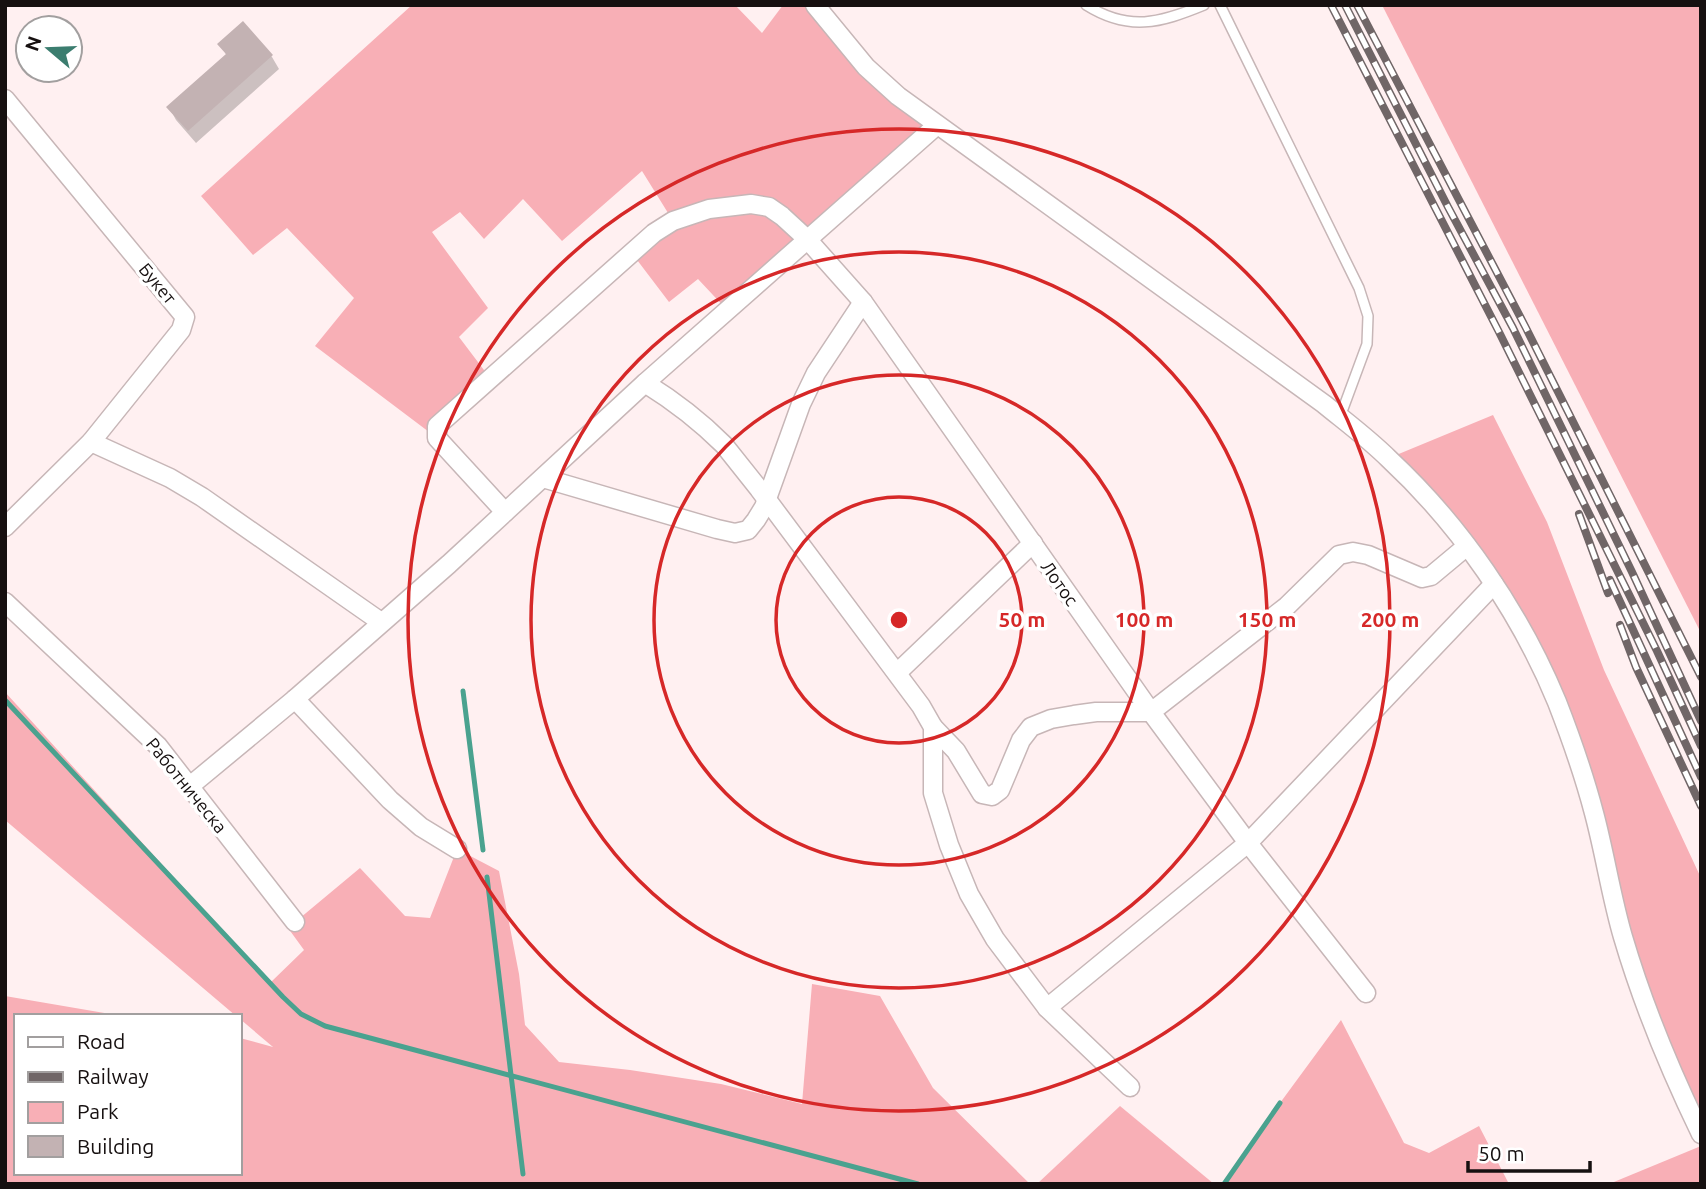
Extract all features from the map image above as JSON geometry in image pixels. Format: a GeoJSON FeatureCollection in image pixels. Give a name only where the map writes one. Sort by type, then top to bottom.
{"type":"FeatureCollection","features":[{"type":"Feature","properties":{"kind":"street"},"geometry":{"type":"LineString","coordinates":[[815,5],[866,67],[936,126],[1340,417],[1419,489],[1467,546],[1494,584],[1556,701],[1594,813],[1623,934],[1643,999],[1664,1054],[1701,1134]]}},
{"type":"Feature","properties":{"kind":"street","name":"Букет"},"geometry":{"type":"LineString","coordinates":[[5,99],[186,317],[181,330],[91,442],[5,527]]}},
{"type":"Feature","properties":{"kind":"street"},"geometry":{"type":"LineString","coordinates":[[190,786],[295,699],[449,564],[645,383],[936,126]]}},
{"type":"Feature","properties":{"kind":"street","name":"Лотос"},"geometry":{"type":"LineString","coordinates":[[505,512],[437,438],[437,426],[643,241],[673,222],[709,209],[751,204],[769,207],[807,239],[863,302],[1151,712],[1248,843],[1366,993]]}},
{"type":"Feature","properties":{"kind":"street"},"geometry":{"type":"LineString","coordinates":[[543,478],[735,533],[748,530],[767,499],[801,404],[816,373],[863,302]]}},
{"type":"Feature","properties":{"kind":"street"},"geometry":{"type":"LineString","coordinates":[[645,383],[671,399],[724,445],[898,672],[933,727],[962,758],[982,794],[992,796],[1000,790],[1021,740],[1031,727],[1051,719],[1074,715],[1151,712],[1287,606],[1339,555],[1353,552],[1368,555],[1422,578],[1431,576],[1467,546]]}},
{"type":"Feature","properties":{"kind":"street"},"geometry":{"type":"LineString","coordinates":[[91,442],[170,478],[202,497],[381,622]]}},
{"type":"Feature","properties":{"kind":"street"},"geometry":{"type":"LineString","coordinates":[[898,672],[1033,543]]}},
{"type":"Feature","properties":{"kind":"street"},"geometry":{"type":"LineString","coordinates":[[1047,1008],[1248,843],[1494,584]]}},
{"type":"Feature","properties":{"kind":"street","name":"Работническа"},"geometry":{"type":"LineString","coordinates":[[5,602],[158,746],[295,922]]}},
{"type":"Feature","properties":{"kind":"street"},"geometry":{"type":"LineString","coordinates":[[295,699],[390,800],[421,827],[457,849]]}},
{"type":"Feature","properties":{"kind":"street"},"geometry":{"type":"LineString","coordinates":[[933,727],[933,793],[949,845],[969,894],[995,939],[1047,1008],[1130,1087]]}},
{"type":"Feature","properties":{"kind":"lane"},"geometry":{"type":"LineString","coordinates":[[1087,5],[1110,18],[1135,23],[1176,17],[1204,5]]}},
{"type":"Feature","properties":{"kind":"lane"},"geometry":{"type":"LineString","coordinates":[[1220,5],[1359,288],[1365,307],[1367,344],[1340,417]]}},
{"type":"Feature","properties":{"kind":"green space"},"geometry":{"type":"Polygon","coordinates":[[[412,5],[735,5],[762,33],[783,5],[815,5],[936,126],[727,310],[698,279],[669,302],[631,252],[673,221],[642,171],[562,241],[523,199],[484,239],[460,212],[432,232],[488,308],[459,337],[490,378],[437,438],[315,346],[354,298],[287,228],[253,255],[201,196],[412,5]]]}},
{"type":"Feature","properties":{"kind":"green space"},"geometry":{"type":"Polygon","coordinates":[[[1382,5],[1701,5],[1701,633],[1382,5]]]}},
{"type":"Feature","properties":{"kind":"green space"},"geometry":{"type":"Polygon","coordinates":[[[1493,415],[1547,522],[1604,670],[1701,878],[1701,1134],[1664,1054],[1580,768],[1494,584],[1389,458],[1493,415]]]}},
{"type":"Feature","properties":{"kind":"green space"},"geometry":{"type":"Polygon","coordinates":[[[5,692],[270,983],[304,950],[288,928],[360,868],[405,916],[430,918],[457,849],[499,871],[519,974],[525,1025],[559,1062],[721,1084],[802,1104],[812,984],[880,996],[933,1088],[1030,1184],[5,1184],[5,996],[110,1014],[14,1014],[14,1175],[242,1175],[242,1039],[273,1047],[242,1021],[242,1014],[234,1014],[5,820],[5,692]]]}},
{"type":"Feature","properties":{"kind":"green space"},"geometry":{"type":"Polygon","coordinates":[[[1341,1020],[1404,1143],[1429,1153],[1479,1126],[1509,1184],[1224,1184],[1341,1020]]]}},
{"type":"Feature","properties":{"kind":"green space"},"geometry":{"type":"Polygon","coordinates":[[[1120,1106],[1214,1184],[1037,1184],[1120,1106]]]}},
{"type":"Feature","properties":{"kind":"green space"},"geometry":{"type":"Polygon","coordinates":[[[1701,1146],[1701,1184],[1609,1184],[1701,1146]]]}},
{"type":"Feature","properties":{"kind":"building"},"geometry":{"type":"Polygon","coordinates":[[[243,21],[273,55],[188,131],[166,107],[226,54],[217,44],[243,21]]]}},
{"type":"Feature","properties":{"kind":"waterway"},"geometry":{"type":"LineString","coordinates":[[463,691],[483,850]]}},
{"type":"Feature","properties":{"kind":"waterway"},"geometry":{"type":"LineString","coordinates":[[5,700],[301,1014],[325,1026],[918,1184]]}},
{"type":"Feature","properties":{"kind":"waterway"},"geometry":{"type":"LineString","coordinates":[[487,877],[523,1174]]}},
{"type":"Feature","properties":{"kind":"waterway"},"geometry":{"type":"LineString","coordinates":[[1224,1184],[1280,1103]]}},
{"type":"Feature","properties":{"kind":"railway"},"geometry":{"type":"LineString","coordinates":[[1331,5],[1499,332],[1657,651],[1701,746]]}},
{"type":"Feature","properties":{"kind":"railway"},"geometry":{"type":"LineString","coordinates":[[1345,5],[1513,328],[1701,721]]}},
{"type":"Feature","properties":{"kind":"railway"},"geometry":{"type":"LineString","coordinates":[[1357,5],[1526,328],[1701,677]]}},
{"type":"Feature","properties":{"kind":"railway"},"geometry":{"type":"LineString","coordinates":[[1579,514],[1608,593]]}},
{"type":"Feature","properties":{"kind":"railway"},"geometry":{"type":"LineString","coordinates":[[1610,580],[1701,777]]}},
{"type":"Feature","properties":{"kind":"railway"},"geometry":{"type":"LineString","coordinates":[[1620,625],[1636,667],[1701,806]]}}]}
